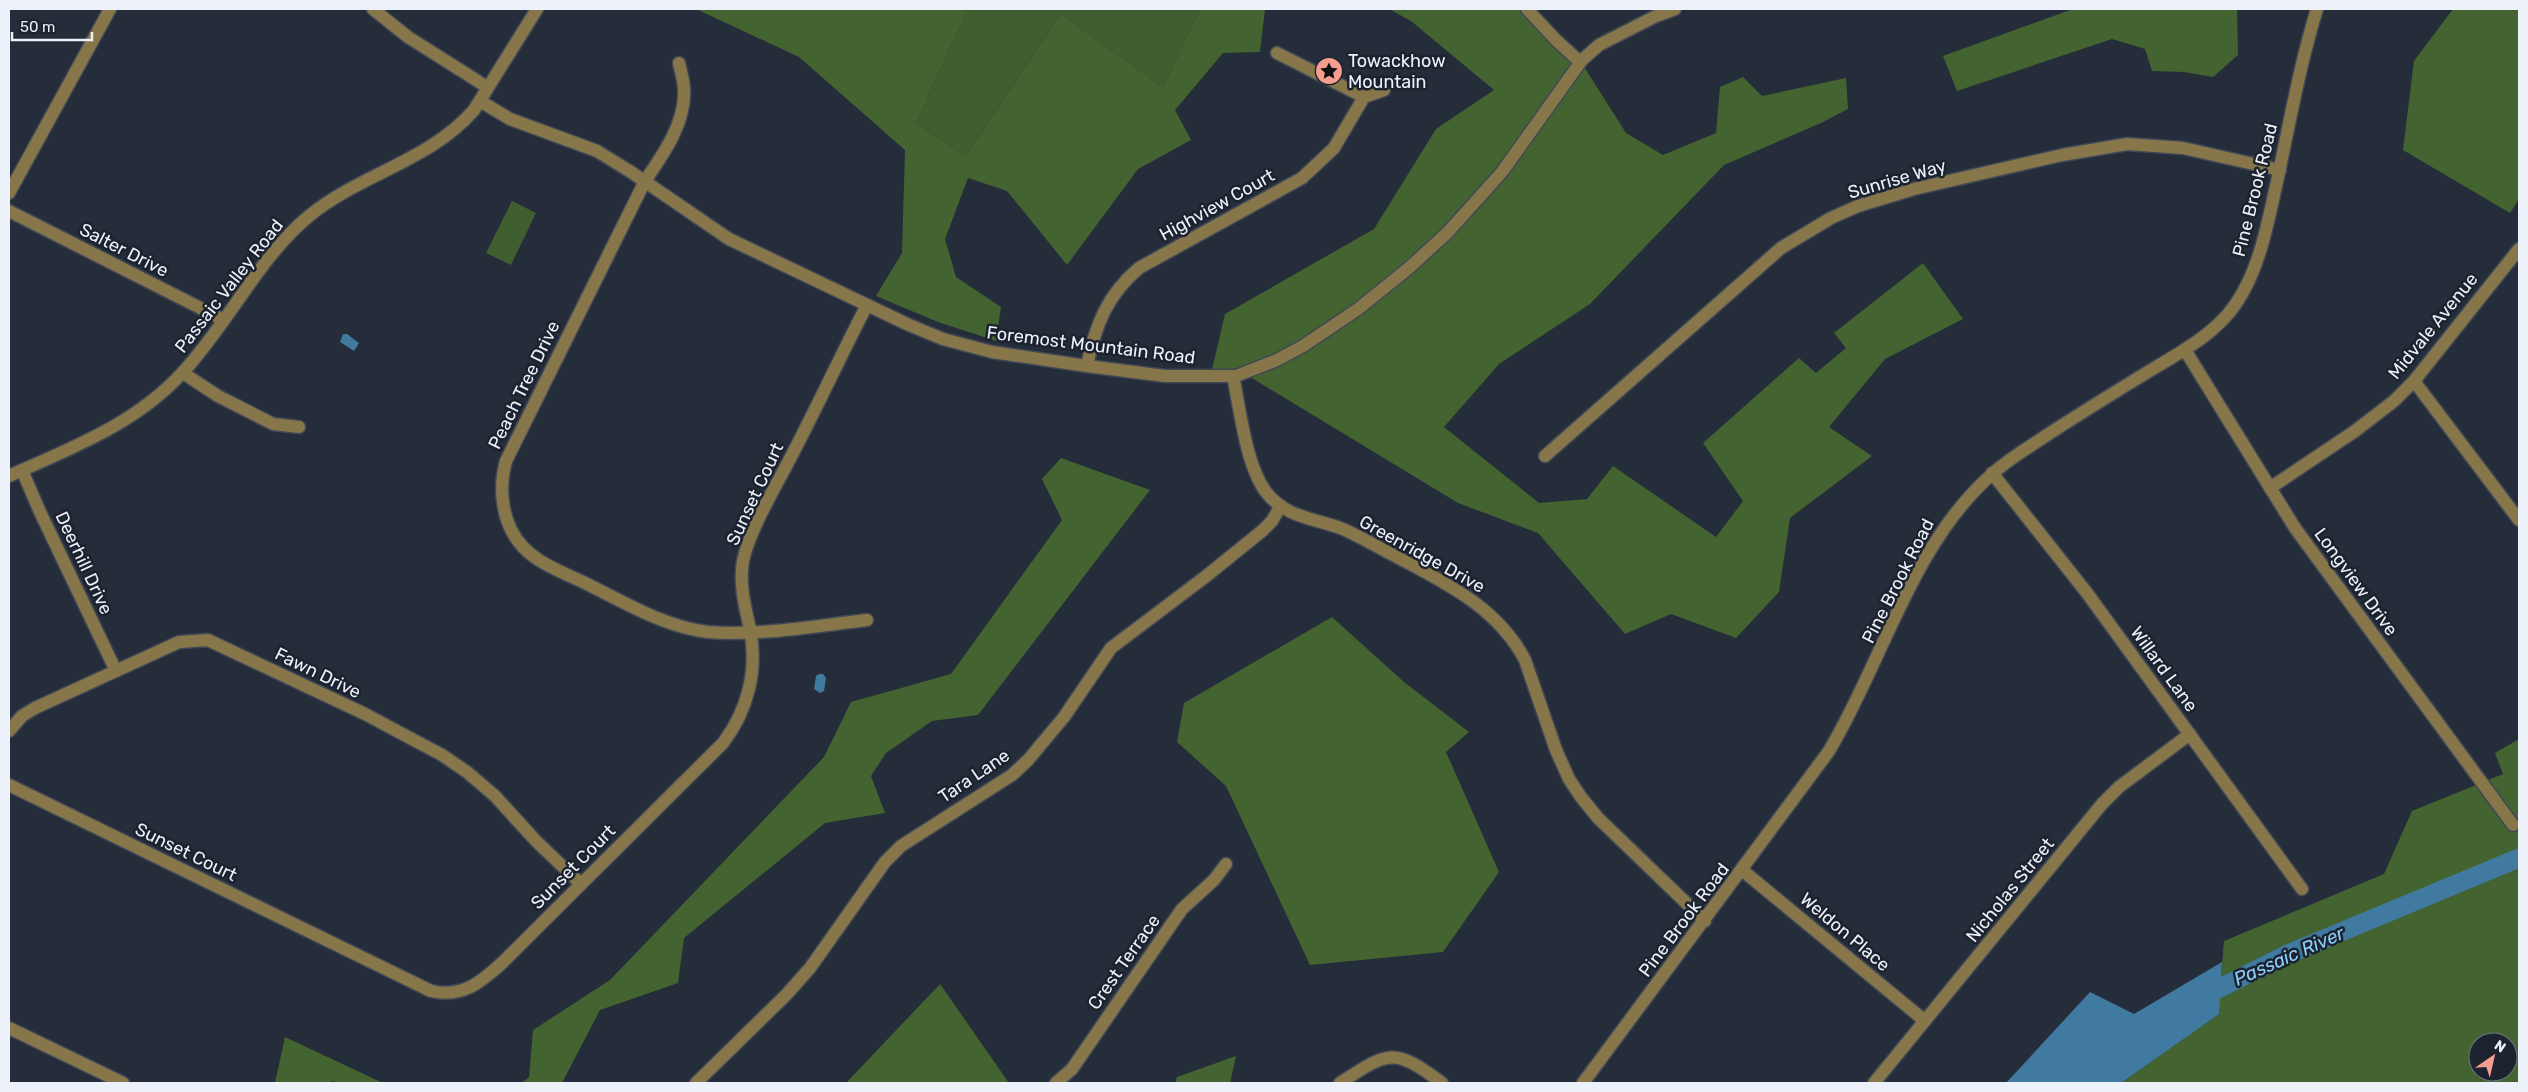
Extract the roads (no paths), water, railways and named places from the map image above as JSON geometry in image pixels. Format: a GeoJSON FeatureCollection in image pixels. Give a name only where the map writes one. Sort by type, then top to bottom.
{"type":"FeatureCollection","features":[{"type":"Feature","properties":{"kind":"street"},"geometry":{"type":"LineString","coordinates":[[9,193],[110,9]]}},
{"type":"Feature","properties":{"kind":"street"},"geometry":{"type":"LineString","coordinates":[[372,9],[408,37],[488,87]]}},
{"type":"Feature","properties":{"kind":"street","name":"Passaic Valley Road"},"geometry":{"type":"LineString","coordinates":[[9,476],[121,424],[145,407],[183,373],[279,246],[310,215],[328,202],[440,142],[462,124],[480,101],[537,9]]}},
{"type":"Feature","properties":{"kind":"street"},"geometry":{"type":"LineString","coordinates":[[1527,9],[1580,62]]}},
{"type":"Feature","properties":{"kind":"street","name":"Foremost Mountain Road"},"geometry":{"type":"LineString","coordinates":[[480,101],[510,119],[596,152],[645,182],[729,239],[908,325],[970,347],[1087,366],[1165,376],[1233,376],[1277,360],[1303,346],[1358,309],[1410,267],[1448,232],[1502,172],[1580,62],[1599,45],[1656,16],[1675,9]]}},
{"type":"Feature","properties":{"kind":"street","name":"Pine Brook Road"},"geometry":{"type":"LineString","coordinates":[[1583,1083],[1705,921],[1829,751],[1848,719],[1938,536],[1970,495],[1992,473],[2079,414],[2185,350],[2227,316],[2244,291],[2260,250],[2317,9]]}},
{"type":"Feature","properties":{"kind":"street"},"geometry":{"type":"LineString","coordinates":[[1277,53],[1364,96],[1384,90]]}},
{"type":"Feature","properties":{"kind":"street","name":"Peach Tree Drive"},"geometry":{"type":"LineString","coordinates":[[679,63],[684,90],[683,107],[670,141],[645,182],[506,461],[502,483],[505,512],[522,546],[544,563],[660,620],[706,631],[750,632],[867,620]]}},
{"type":"Feature","properties":{"kind":"street","name":"Highview Court"},"geometry":{"type":"LineString","coordinates":[[1087,366],[1099,319],[1109,300],[1128,277],[1139,268],[1302,178],[1334,148],[1364,96]]}},
{"type":"Feature","properties":{"kind":"street","name":"Sunrise Way"},"geometry":{"type":"LineString","coordinates":[[1545,456],[1781,248],[1831,218],[1858,206],[1923,187],[2062,156],[2126,144],[2183,148],[2280,170]]}},
{"type":"Feature","properties":{"kind":"street","name":"Salter Drive"},"geometry":{"type":"LineString","coordinates":[[9,211],[224,320]]}},
{"type":"Feature","properties":{"kind":"street","name":"Midvale Avenue"},"geometry":{"type":"LineString","coordinates":[[2270,488],[2355,431],[2394,401],[2414,382],[2519,249]]}},
{"type":"Feature","properties":{"kind":"street","name":"Sunset Court"},"geometry":{"type":"LineString","coordinates":[[9,785],[396,976],[438,992],[467,990],[480,983],[732,732],[742,712],[749,691],[752,655],[742,580],[743,560],[768,501],[866,304]]}},
{"type":"Feature","properties":{"kind":"street","name":"Longview Drive"},"geometry":{"type":"LineString","coordinates":[[2185,350],[2295,528],[2513,825]]}},
{"type":"Feature","properties":{"kind":"street"},"geometry":{"type":"LineString","coordinates":[[183,373],[218,396],[274,424],[300,427]]}},
{"type":"Feature","properties":{"kind":"street","name":"Greenridge Drive"},"geometry":{"type":"LineString","coordinates":[[1233,376],[1252,466],[1265,492],[1280,507],[1300,518],[1343,530],[1447,584],[1484,609],[1500,624],[1518,647],[1525,660],[1556,750],[1580,797],[1598,818],[1705,921]]}},
{"type":"Feature","properties":{"kind":"street"},"geometry":{"type":"LineString","coordinates":[[2414,382],[2519,520]]}},
{"type":"Feature","properties":{"kind":"street","name":"Deerhill Drive"},"geometry":{"type":"LineString","coordinates":[[22,470],[116,671]]}},
{"type":"Feature","properties":{"kind":"street","name":"Willard Lane"},"geometry":{"type":"LineString","coordinates":[[1992,473],[2082,586],[2302,889]]}},
{"type":"Feature","properties":{"kind":"street","name":"Tara Lane"},"geometry":{"type":"LineString","coordinates":[[696,1083],[787,994],[810,968],[885,862],[901,846],[1012,775],[1028,760],[1064,717],[1111,648],[1262,531],[1280,507]]}},
{"type":"Feature","properties":{"kind":"street","name":"Fawn Drive"},"geometry":{"type":"LineString","coordinates":[[9,731],[17,720],[35,708],[186,640],[208,640],[365,714],[442,755],[467,772],[494,796],[536,841],[581,884]]}},
{"type":"Feature","properties":{"kind":"street","name":"Nicholas Street"},"geometry":{"type":"LineString","coordinates":[[1874,1083],[2102,804],[2119,787],[2190,734]]}},
{"type":"Feature","properties":{"kind":"street","name":"Crest Terrace"},"geometry":{"type":"LineString","coordinates":[[1056,1083],[1072,1069],[1182,909],[1214,880],[1226,864]]}},
{"type":"Feature","properties":{"kind":"street","name":"Weldon Place"},"geometry":{"type":"LineString","coordinates":[[1742,870],[1925,1021]]}},
{"type":"Feature","properties":{"kind":"street"},"geometry":{"type":"LineString","coordinates":[[9,1028],[123,1083]]}},
{"type":"Feature","properties":{"kind":"street"},"geometry":{"type":"LineString","coordinates":[[1340,1083],[1372,1062],[1394,1058],[1415,1063],[1442,1083]]}},
{"type":"Feature","properties":{"kind":"water"},"geometry":{"type":"Polygon","coordinates":[[[343,334],[347,334],[359,343],[354,351],[340,342],[343,334]]]}},
{"type":"Feature","properties":{"kind":"water"},"geometry":{"type":"Polygon","coordinates":[[[823,674],[826,678],[824,691],[820,693],[814,689],[816,676],[823,674]]]}},
{"type":"Feature","properties":{"kind":"water"},"geometry":{"type":"Polygon","coordinates":[[[2222,962],[2219,1014],[2121,1083],[2006,1083],[2090,992],[2134,1014],[2222,962]]]}},
{"type":"Feature","properties":{"kind":"waterway","name":"Passaic River"},"geometry":{"type":"LineString","coordinates":[[2198,999],[2288,954],[2519,858]]}},
{"type":"Feature","properties":{"kind":"place","name":"Towackhow Mountain"},"geometry":{"type":"Point","coordinates":[1329,71]}}]}
